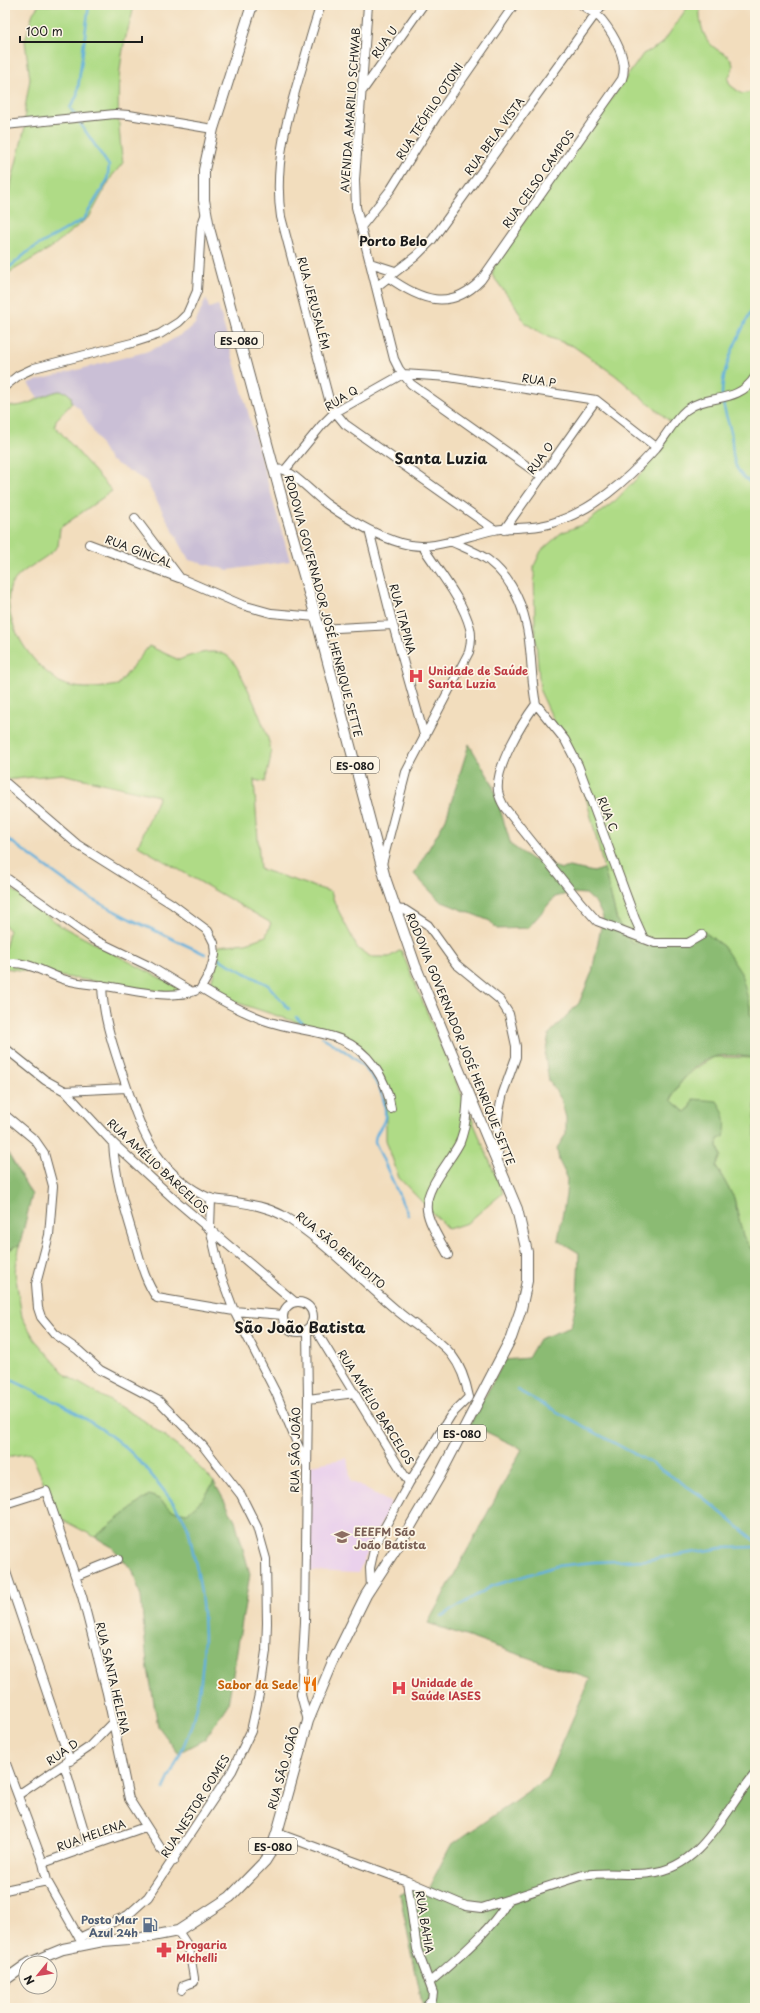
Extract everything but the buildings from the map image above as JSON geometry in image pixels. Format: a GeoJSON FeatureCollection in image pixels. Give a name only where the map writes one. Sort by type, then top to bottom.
{"type":"FeatureCollection","features":[{"type":"Feature","properties":{"kind":"main road","name":"RODOVIA GOVERNADOR JOSÉ HENRIQUE SETTE"},"geometry":{"type":"LineString","coordinates":[[252,5],[213,129],[204,170],[204,200],[279,470],[381,867],[394,909],[415,965],[517,1209],[527,1252],[527,1281],[520,1314],[511,1338],[474,1399],[436,1483],[371,1588],[332,1664],[308,1722]]}},
{"type":"Feature","properties":{"kind":"main road","name":"RUA SÃO JOÃO"},"geometry":{"type":"LineString","coordinates":[[82,1941],[142,1938],[178,1931],[230,1897],[265,1861],[270,1853],[308,1722]]}},
{"type":"Feature","properties":{"kind":"main road","name":"ES-080"},"geometry":{"type":"LineString","coordinates":[[48,1955],[82,1941]]}},
{"type":"Feature","properties":{"kind":"main road"},"geometry":{"type":"LineString","coordinates":[[5,1980],[18,1971]]}},
{"type":"Feature","properties":{"kind":"street","name":"RUA JERUSALÉM"},"geometry":{"type":"LineString","coordinates":[[321,5],[290,108],[280,161],[278,196],[281,217],[326,390],[334,413],[345,424],[495,530]]}},
{"type":"Feature","properties":{"kind":"street","name":"AVENIDA AMARILIO SCHWAB"},"geometry":{"type":"LineString","coordinates":[[368,5],[363,91],[355,180],[356,207],[394,360],[411,384],[541,476]]}},
{"type":"Feature","properties":{"kind":"street","name":"RUA U"},"geometry":{"type":"LineString","coordinates":[[363,91],[423,5]]}},
{"type":"Feature","properties":{"kind":"street","name":"RUA TEÓFILO OTONI"},"geometry":{"type":"LineString","coordinates":[[361,226],[391,189],[436,117],[514,5]]}},
{"type":"Feature","properties":{"kind":"street","name":"RUA CELSO CAMPOS"},"geometry":{"type":"LineString","coordinates":[[391,274],[415,295],[432,300],[450,299],[459,296],[471,289],[481,280],[622,79],[625,68],[623,56],[607,27],[595,14],[582,5]]}},
{"type":"Feature","properties":{"kind":"street","name":"RUA BELA VISTA"},"geometry":{"type":"LineString","coordinates":[[376,287],[416,256],[432,240],[602,5]]}},
{"type":"Feature","properties":{"kind":"street"},"geometry":{"type":"LineString","coordinates":[[5,125],[109,115],[129,115],[213,129]]}},
{"type":"Feature","properties":{"kind":"street"},"geometry":{"type":"LineString","coordinates":[[5,386],[19,375],[34,368],[140,341],[160,334],[179,322],[187,314],[197,291],[200,228],[207,212]]}},
{"type":"Feature","properties":{"kind":"street"},"geometry":{"type":"LineString","coordinates":[[370,263],[391,274]]}},
{"type":"Feature","properties":{"kind":"street","name":"RUA Q"},"geometry":{"type":"LineString","coordinates":[[279,470],[334,413],[403,374]]}},
{"type":"Feature","properties":{"kind":"street","name":"RUA P"},"geometry":{"type":"LineString","coordinates":[[403,374],[449,377],[596,400],[656,447]]}},
{"type":"Feature","properties":{"kind":"street"},"geometry":{"type":"LineString","coordinates":[[279,470],[327,504],[369,530],[400,543],[423,547],[495,530],[529,528],[548,525],[581,510],[610,492],[656,447],[686,411],[698,404],[734,395],[744,390],[755,377]]}},
{"type":"Feature","properties":{"kind":"street","name":"RUA O"},"geometry":{"type":"LineString","coordinates":[[504,530],[596,400]]}},
{"type":"Feature","properties":{"kind":"street"},"geometry":{"type":"LineString","coordinates":[[135,518],[180,578]]}},
{"type":"Feature","properties":{"kind":"street","name":"RUA ITAPINA"},"geometry":{"type":"LineString","coordinates":[[369,530],[393,625],[424,735]]}},
{"type":"Feature","properties":{"kind":"street"},"geometry":{"type":"LineString","coordinates":[[450,541],[489,560],[516,592],[527,626],[533,692],[536,704],[522,726],[500,773],[498,791],[500,800],[546,862],[591,915],[602,923],[644,939],[662,944],[688,943],[702,935]]}},
{"type":"Feature","properties":{"kind":"street","name":"RUA GINCAL"},"geometry":{"type":"LineString","coordinates":[[90,544],[180,578],[242,605],[271,613],[316,617]]}},
{"type":"Feature","properties":{"kind":"street"},"geometry":{"type":"LineString","coordinates":[[381,867],[406,772],[424,735],[469,652],[471,640],[470,626],[461,606],[423,547]]}},
{"type":"Feature","properties":{"kind":"street"},"geometry":{"type":"LineString","coordinates":[[319,629],[393,625]]}},
{"type":"Feature","properties":{"kind":"street","name":"RUA C"},"geometry":{"type":"LineString","coordinates":[[536,704],[565,740],[578,765],[635,919],[644,939]]}},
{"type":"Feature","properties":{"kind":"street"},"geometry":{"type":"LineString","coordinates":[[5,782],[78,844],[172,904],[208,931],[214,942],[215,955],[210,972],[201,988],[181,995],[152,993],[67,980],[23,963],[5,964]]}},
{"type":"Feature","properties":{"kind":"street"},"geometry":{"type":"LineString","coordinates":[[5,878],[93,939],[149,966],[192,992]]}},
{"type":"Feature","properties":{"kind":"street"},"geometry":{"type":"LineString","coordinates":[[394,909],[406,910],[428,925],[456,964],[500,1000],[509,1014],[516,1046],[516,1057],[503,1093],[499,1110],[497,1128],[500,1142],[497,1159]]}},
{"type":"Feature","properties":{"kind":"street","name":"RUA SÃO BENEDITO"},"geometry":{"type":"LineString","coordinates":[[102,985],[104,1017],[126,1088],[142,1131],[162,1162],[184,1183],[211,1199],[254,1204],[269,1209],[296,1224],[384,1300],[450,1351],[462,1369],[474,1399]]}},
{"type":"Feature","properties":{"kind":"street"},"geometry":{"type":"LineString","coordinates":[[201,988],[264,1020],[332,1035],[346,1041],[370,1060],[378,1072],[385,1084],[390,1098],[390,1109]]}},
{"type":"Feature","properties":{"kind":"street","name":"RUA AMÉLIO BARCELOS"},"geometry":{"type":"LineString","coordinates":[[5,1048],[45,1080],[66,1091],[113,1143],[174,1199],[210,1228],[295,1302]]}},
{"type":"Feature","properties":{"kind":"street"},"geometry":{"type":"LineString","coordinates":[[66,1091],[126,1088]]}},
{"type":"Feature","properties":{"kind":"street"},"geometry":{"type":"LineString","coordinates":[[448,1255],[430,1218],[427,1203],[434,1184],[463,1133],[466,1123],[468,1091]]}},
{"type":"Feature","properties":{"kind":"street","name":"RUA NESTOR GOMES"},"geometry":{"type":"LineString","coordinates":[[5,1116],[35,1140],[44,1153],[53,1186],[47,1243],[36,1284],[38,1308],[42,1317],[55,1334],[78,1350],[100,1370],[150,1395],[168,1408],[221,1466],[249,1508],[262,1542],[267,1572],[266,1651],[256,1713],[246,1741],[232,1771],[174,1861],[148,1897],[134,1910],[82,1941]]}},
{"type":"Feature","properties":{"kind":"street"},"geometry":{"type":"LineString","coordinates":[[113,1143],[115,1174],[119,1190],[146,1281],[154,1294],[162,1300],[283,1315]]}},
{"type":"Feature","properties":{"kind":"street"},"geometry":{"type":"LineString","coordinates":[[211,1199],[210,1228],[221,1276],[234,1310],[276,1393],[306,1464]]}},
{"type":"Feature","properties":{"kind":"street"},"geometry":{"type":"LineString","coordinates":[[295,1302],[307,1305],[312,1310],[310,1326],[298,1332],[292,1331],[287,1327],[283,1315],[290,1305],[295,1302]]}},
{"type":"Feature","properties":{"kind":"street","name":"RUA AMÉLIO BARCELOS"},"geometry":{"type":"LineString","coordinates":[[310,1326],[321,1340],[409,1483]]}},
{"type":"Feature","properties":{"kind":"street","name":"RUA SÃO JOÃO"},"geometry":{"type":"LineString","coordinates":[[308,1722],[301,1695],[305,1622],[306,1464],[310,1326]]}},
{"type":"Feature","properties":{"kind":"street"},"geometry":{"type":"LineString","coordinates":[[308,1399],[354,1393]]}},
{"type":"Feature","properties":{"kind":"street"},"geometry":{"type":"LineString","coordinates":[[371,1588],[370,1568],[376,1545],[409,1483],[451,1415],[474,1399]]}},
{"type":"Feature","properties":{"kind":"street","name":"RUA SANTA HELENA"},"geometry":{"type":"LineString","coordinates":[[5,1504],[46,1490],[76,1576],[113,1722],[127,1793],[131,1804],[145,1827],[161,1849],[174,1861]]}},
{"type":"Feature","properties":{"kind":"street"},"geometry":{"type":"LineString","coordinates":[[76,1576],[118,1559]]}},
{"type":"Feature","properties":{"kind":"street"},"geometry":{"type":"LineString","coordinates":[[5,1569],[67,1762],[89,1847]]}},
{"type":"Feature","properties":{"kind":"street","name":"RUA D"},"geometry":{"type":"LineString","coordinates":[[18,1795],[95,1742],[113,1722]]}},
{"type":"Feature","properties":{"kind":"street"},"geometry":{"type":"LineString","coordinates":[[5,1761],[43,1863],[47,1881],[82,1941]]}},
{"type":"Feature","properties":{"kind":"street"},"geometry":{"type":"LineString","coordinates":[[277,1833],[407,1881],[466,1906],[482,1908],[583,1875],[599,1872],[648,1874],[669,1869],[698,1851],[707,1841],[744,1787],[755,1774]]}},
{"type":"Feature","properties":{"kind":"street","name":"RUA HELENA"},"geometry":{"type":"LineString","coordinates":[[43,1863],[145,1827]]}},
{"type":"Feature","properties":{"kind":"street"},"geometry":{"type":"LineString","coordinates":[[5,1890],[47,1881]]}},
{"type":"Feature","properties":{"kind":"street","name":"RUA BAHIA"},"geometry":{"type":"LineString","coordinates":[[407,1881],[420,1962],[430,1982],[433,1993],[432,2000],[426,2008]]}},
{"type":"Feature","properties":{"kind":"street"},"geometry":{"type":"LineString","coordinates":[[430,1982],[461,1955],[503,1911],[508,1900]]}},
{"type":"Feature","properties":{"kind":"street"},"geometry":{"type":"LineString","coordinates":[[178,1931],[189,1948],[194,1978],[194,1982],[183,1986],[182,1990]]}},
{"type":"Feature","properties":{"kind":"shaded area"},"geometry":{"type":"Polygon","coordinates":[[[206,298],[209,308],[218,305],[290,561],[228,570],[189,560],[146,481],[110,460],[80,409],[74,404],[65,400],[41,402],[28,383],[145,352],[163,345],[187,331],[195,324],[206,298]]]}},
{"type":"Feature","properties":{"kind":"shaded area","name":"EEEFM São João Batista"},"geometry":{"type":"Polygon","coordinates":[[[347,1458],[351,1481],[391,1503],[358,1573],[310,1571],[311,1465],[347,1458]]]}},
{"type":"Feature","properties":{"kind":"green space"},"geometry":{"type":"Polygon","coordinates":[[[39,5],[134,5],[121,58],[118,103],[123,163],[112,176],[90,216],[49,249],[5,275],[5,198],[9,192],[25,127],[25,108],[30,79],[25,41],[33,13],[39,5]]]}},
{"type":"Feature","properties":{"kind":"green space"},"geometry":{"type":"Polygon","coordinates":[[[689,5],[700,5],[702,29],[707,40],[715,48],[731,59],[733,66],[728,79],[730,85],[742,94],[755,91],[755,1021],[750,1014],[750,1006],[724,947],[703,931],[667,941],[632,943],[617,921],[582,781],[540,691],[535,629],[534,566],[541,551],[561,533],[586,523],[615,501],[643,472],[673,424],[615,375],[573,346],[548,337],[525,323],[515,305],[492,275],[495,263],[643,54],[662,44],[689,5]]]}},
{"type":"Feature","properties":{"kind":"green space"},"geometry":{"type":"Polygon","coordinates":[[[59,391],[66,392],[71,396],[72,403],[56,420],[55,426],[112,491],[60,528],[58,546],[52,552],[27,569],[11,585],[9,610],[18,637],[34,660],[58,681],[62,684],[79,688],[99,688],[118,685],[149,646],[179,660],[191,655],[206,652],[220,653],[231,659],[241,675],[253,701],[264,727],[271,750],[265,782],[254,780],[260,869],[331,892],[335,904],[358,949],[371,957],[389,957],[401,950],[503,1193],[467,1223],[448,1229],[399,1178],[386,1140],[386,1093],[372,1067],[345,1038],[223,998],[210,985],[218,961],[218,946],[246,943],[266,936],[271,923],[138,846],[159,796],[62,774],[5,780],[5,404],[18,406],[59,391]]]}},
{"type":"Feature","properties":{"kind":"green space"},"geometry":{"type":"Polygon","coordinates":[[[469,744],[492,783],[511,845],[533,860],[562,869],[569,867],[594,872],[604,868],[617,921],[632,943],[667,941],[703,931],[724,947],[741,973],[750,1006],[750,1014],[755,1021],[755,1058],[724,1056],[714,1057],[707,1060],[688,1074],[678,1087],[671,1100],[685,1112],[691,1107],[693,1099],[717,1101],[720,1106],[725,1118],[725,1127],[724,1137],[718,1139],[718,1146],[721,1156],[716,1166],[734,1198],[743,1236],[755,1255],[755,2008],[423,2008],[400,1895],[415,1886],[427,1891],[451,1845],[547,1778],[590,1679],[428,1623],[522,1449],[470,1424],[505,1360],[528,1358],[539,1339],[571,1327],[577,1298],[579,1253],[558,1240],[566,1195],[567,1177],[559,1161],[557,1148],[566,1134],[566,1118],[561,1099],[549,1081],[545,1056],[549,1034],[579,1003],[592,972],[603,917],[596,903],[586,894],[571,893],[555,897],[528,928],[497,929],[490,921],[440,901],[414,874],[446,819],[469,744]]]}},
{"type":"Feature","properties":{"kind":"green space"},"geometry":{"type":"Polygon","coordinates":[[[5,884],[61,926],[185,991],[166,992],[5,968],[5,949],[9,931],[5,925],[5,884]]]}},
{"type":"Feature","properties":{"kind":"green space"},"geometry":{"type":"Polygon","coordinates":[[[714,1057],[755,1058],[755,1255],[743,1236],[734,1198],[716,1166],[721,1156],[718,1146],[718,1139],[693,1099],[691,1107],[685,1112],[671,1101],[678,1086],[683,1080],[700,1065],[714,1057]]]}},
{"type":"Feature","properties":{"kind":"green space"},"geometry":{"type":"Polygon","coordinates":[[[5,1148],[32,1195],[20,1244],[5,1252],[5,1148]]]}},
{"type":"Feature","properties":{"kind":"green space"},"geometry":{"type":"Polygon","coordinates":[[[20,1244],[15,1272],[22,1317],[35,1340],[67,1376],[143,1420],[183,1451],[214,1482],[204,1498],[187,1514],[171,1510],[159,1499],[149,1495],[95,1537],[59,1518],[31,1453],[5,1457],[5,1252],[20,1244]]]}},
{"type":"Feature","properties":{"kind":"green space"},"geometry":{"type":"Polygon","coordinates":[[[214,1482],[235,1520],[250,1574],[228,1704],[205,1739],[178,1753],[158,1726],[147,1663],[141,1597],[133,1571],[112,1547],[95,1537],[149,1495],[159,1499],[171,1510],[187,1513],[204,1498],[214,1482]]]}},
{"type":"Feature","properties":{"kind":"waterway"},"geometry":{"type":"LineString","coordinates":[[75,115],[70,108],[77,96],[89,5]]}},
{"type":"Feature","properties":{"kind":"waterway"},"geometry":{"type":"LineString","coordinates":[[5,271],[30,250],[84,219],[107,181],[109,166],[78,120]]}},
{"type":"Feature","properties":{"kind":"waterway"},"geometry":{"type":"LineString","coordinates":[[755,302],[729,358],[725,370],[722,394],[724,409],[731,432],[733,456],[736,465],[740,473],[755,487]]}},
{"type":"Feature","properties":{"kind":"waterway"},"geometry":{"type":"LineString","coordinates":[[5,837],[86,896],[130,919],[205,954]]}},
{"type":"Feature","properties":{"kind":"waterway"},"geometry":{"type":"LineString","coordinates":[[219,959],[268,985],[289,1009]]}},
{"type":"Feature","properties":{"kind":"waterway"},"geometry":{"type":"LineString","coordinates":[[296,1017],[306,1026]]}},
{"type":"Feature","properties":{"kind":"waterway"},"geometry":{"type":"LineString","coordinates":[[322,1037],[333,1043],[366,1069],[374,1079],[380,1091],[384,1103],[385,1117],[383,1124],[376,1135],[375,1142],[408,1215]]}},
{"type":"Feature","properties":{"kind":"waterway"},"geometry":{"type":"LineString","coordinates":[[5,1377],[69,1409],[99,1427],[127,1449],[151,1474],[176,1507],[187,1525],[198,1572],[201,1593],[204,1636],[203,1657],[198,1699],[190,1728],[184,1746],[164,1789]]}},
{"type":"Feature","properties":{"kind":"waterway"},"geometry":{"type":"LineString","coordinates":[[517,1390],[653,1464],[700,1495],[755,1541]]}},
{"type":"Feature","properties":{"kind":"waterway"},"geometry":{"type":"LineString","coordinates":[[442,1616],[492,1586],[556,1566],[594,1562],[646,1560],[722,1548],[755,1547]]}},
{"type":"Feature","properties":{"kind":"place","name":"Unidade de Saúde Santa Luzia"},"geometry":{"type":"Point","coordinates":[416,676]}},
{"type":"Feature","properties":{"kind":"place","name":"EEEFM São João Batista"},"geometry":{"type":"Point","coordinates":[342,1537]}},
{"type":"Feature","properties":{"kind":"place","name":"Sabor da Sede"},"geometry":{"type":"Point","coordinates":[310,1684]}},
{"type":"Feature","properties":{"kind":"place","name":"Unidade de Saúde IASES"},"geometry":{"type":"Point","coordinates":[399,1688]}},
{"type":"Feature","properties":{"kind":"place","name":"Posto Mar Azul 24h"},"geometry":{"type":"Point","coordinates":[150,1925]}},
{"type":"Feature","properties":{"kind":"place","name":"Drogaria MIchelli"},"geometry":{"type":"Point","coordinates":[164,1950]}},
{"type":"Feature","properties":{"kind":"district","name":"Porto Belo"},"geometry":{"type":"Point","coordinates":[393,240]}},
{"type":"Feature","properties":{"kind":"district","name":"Santa Luzia"},"geometry":{"type":"Point","coordinates":[441,457]}},
{"type":"Feature","properties":{"kind":"district","name":"São João Batista"},"geometry":{"type":"Point","coordinates":[300,1326]}}]}
